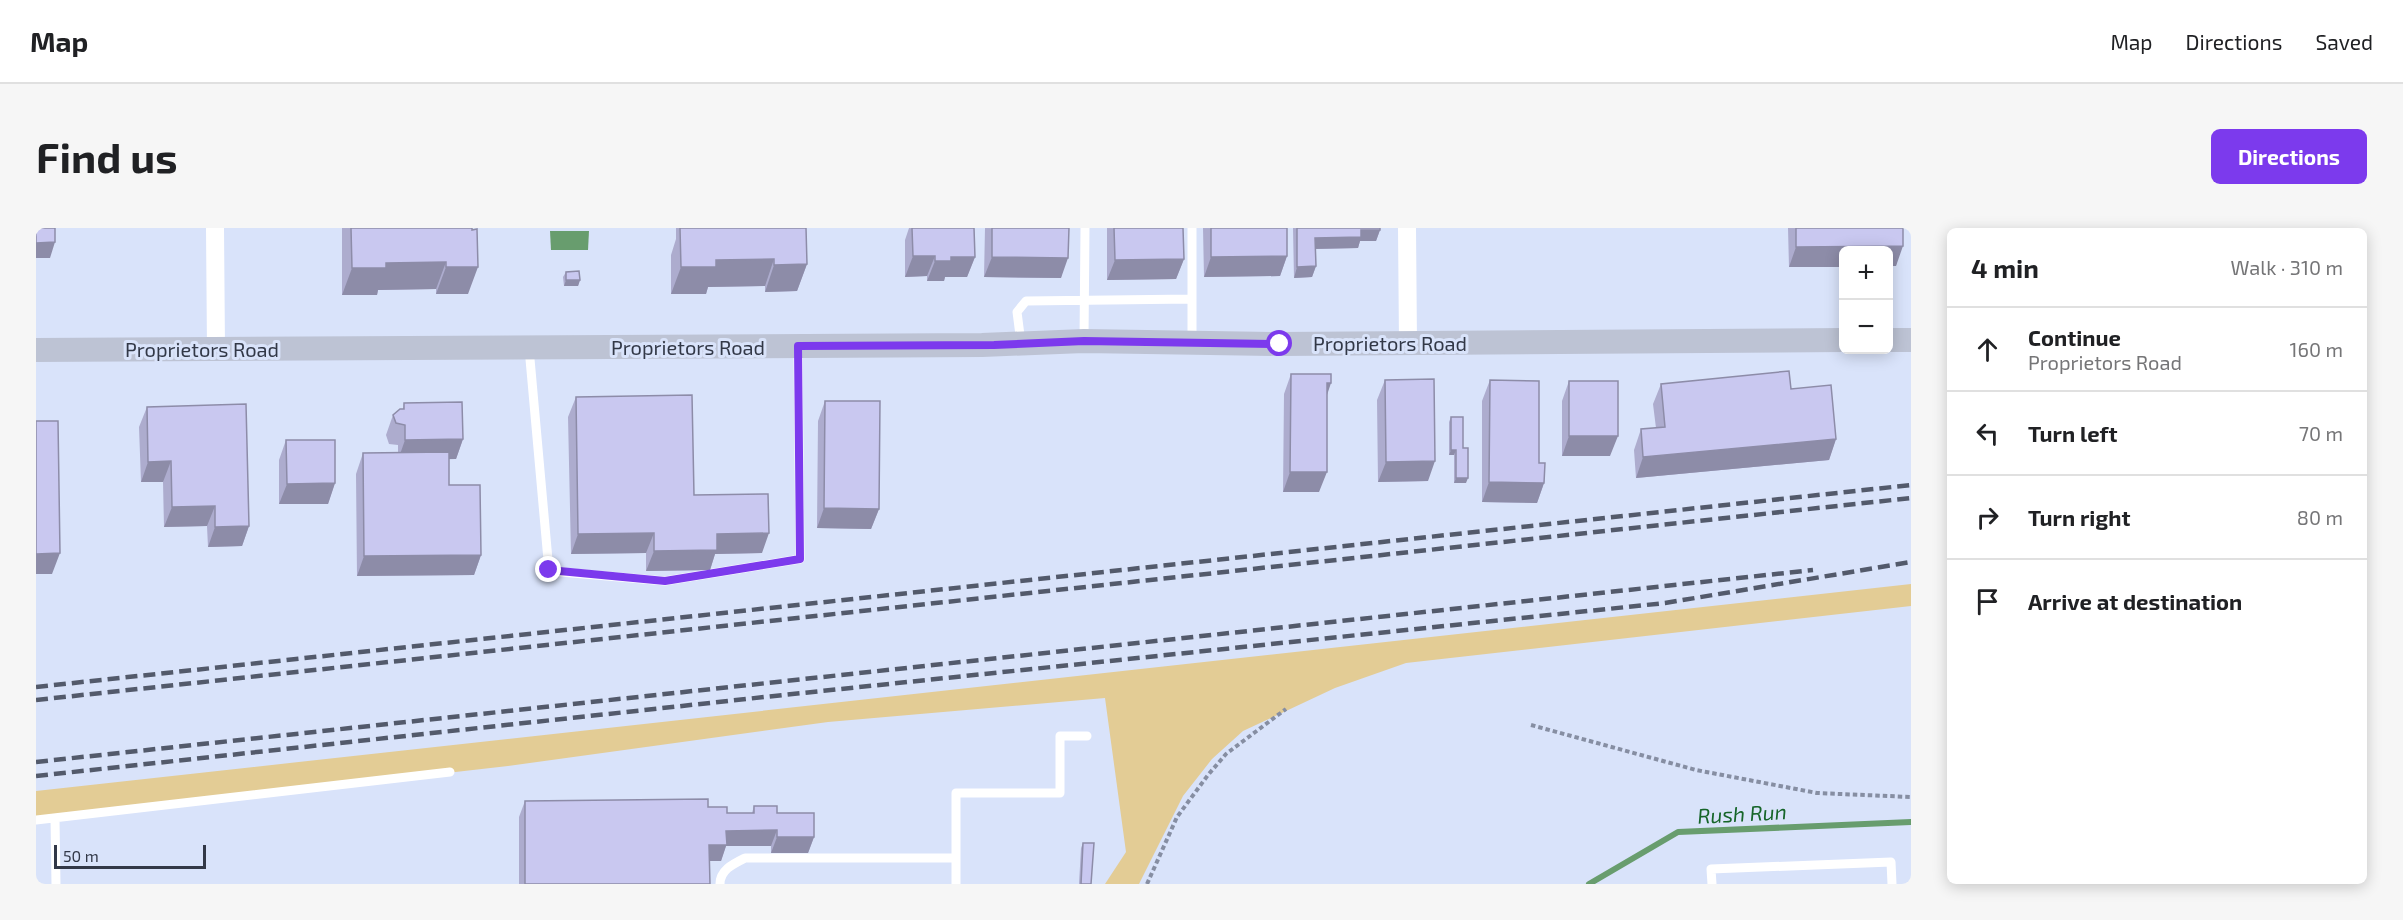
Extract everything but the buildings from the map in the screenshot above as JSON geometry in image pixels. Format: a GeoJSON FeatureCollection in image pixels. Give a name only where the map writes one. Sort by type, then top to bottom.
{"type":"FeatureCollection","features":[{"type":"Feature","properties":{"kind":"street"},"geometry":{"type":"LineString","coordinates":[[215,228],[216,350]]}},
{"type":"Feature","properties":{"kind":"street"},"geometry":{"type":"LineString","coordinates":[[1407,228],[1408,343]]}},
{"type":"Feature","properties":{"kind":"street","name":"Proprietors Road"},"geometry":{"type":"LineString","coordinates":[[36,350],[798,346],[1021,344],[1084,341],[1408,343],[1839,340]]}},
{"type":"Feature","properties":{"kind":"street"},"geometry":{"type":"LineString","coordinates":[[1893,340],[1911,340]]}},
{"type":"Feature","properties":{"kind":"lane"},"geometry":{"type":"LineString","coordinates":[[1084,341],[1085,228]]}},
{"type":"Feature","properties":{"kind":"lane"},"geometry":{"type":"LineString","coordinates":[[1191,228],[1192,342]]}},
{"type":"Feature","properties":{"kind":"lane"},"geometry":{"type":"LineString","coordinates":[[1021,344],[1017,312],[1026,301],[1192,299]]}},
{"type":"Feature","properties":{"kind":"lane"},"geometry":{"type":"LineString","coordinates":[[529,348],[549,570],[665,581],[800,559],[798,346]]}},
{"type":"Feature","properties":{"kind":"lane"},"geometry":{"type":"LineString","coordinates":[[956,884],[956,793],[1060,793],[1060,736],[1087,736]]}},
{"type":"Feature","properties":{"kind":"lane"},"geometry":{"type":"LineString","coordinates":[[36,820],[450,772]]}},
{"type":"Feature","properties":{"kind":"lane"},"geometry":{"type":"LineString","coordinates":[[55,818],[56,884]]}},
{"type":"Feature","properties":{"kind":"lane"},"geometry":{"type":"LineString","coordinates":[[720,884],[720,877],[729,866],[744,858],[956,858]]}},
{"type":"Feature","properties":{"kind":"lane"},"geometry":{"type":"LineString","coordinates":[[1712,884],[1711,869],[1891,862],[1892,884]]}},
{"type":"Feature","properties":{"kind":"path"},"geometry":{"type":"LineString","coordinates":[[1147,884],[1177,817],[1208,775],[1226,754],[1286,709]]}},
{"type":"Feature","properties":{"kind":"path"},"geometry":{"type":"LineString","coordinates":[[1531,724],[1696,770],[1817,793],[1911,797]]}},
{"type":"Feature","properties":{"kind":"shaded area"},"geometry":{"type":"Polygon","coordinates":[[[550,231],[589,231],[588,250],[551,250],[550,231]]]}},
{"type":"Feature","properties":{"kind":"shaded area"},"geometry":{"type":"Polygon","coordinates":[[[1911,584],[1911,606],[1406,663],[1335,688],[1243,731],[1212,759],[1183,796],[1139,884],[1105,884],[1126,852],[1105,698],[828,722],[508,766],[36,820],[36,791],[1911,584]]]}},
{"type":"Feature","properties":{"kind":"waterway","name":"Rush Run"},"geometry":{"type":"LineString","coordinates":[[1589,884],[1678,832],[1911,822]]}},
{"type":"Feature","properties":{"kind":"railway"},"geometry":{"type":"LineString","coordinates":[[36,687],[1911,485]]}},
{"type":"Feature","properties":{"kind":"railway"},"geometry":{"type":"LineString","coordinates":[[36,700],[1911,498]]}},
{"type":"Feature","properties":{"kind":"railway"},"geometry":{"type":"LineString","coordinates":[[36,776],[1665,603],[1911,562]]}},
{"type":"Feature","properties":{"kind":"railway"},"geometry":{"type":"LineString","coordinates":[[36,762],[1813,570]]}},
{"type":"Feature","properties":{"kind":"route"},"geometry":{"type":"LineString","coordinates":[[549,570],[665,581],[800,559],[798,346],[994,345],[1084,341],[1280,344]]}}]}
